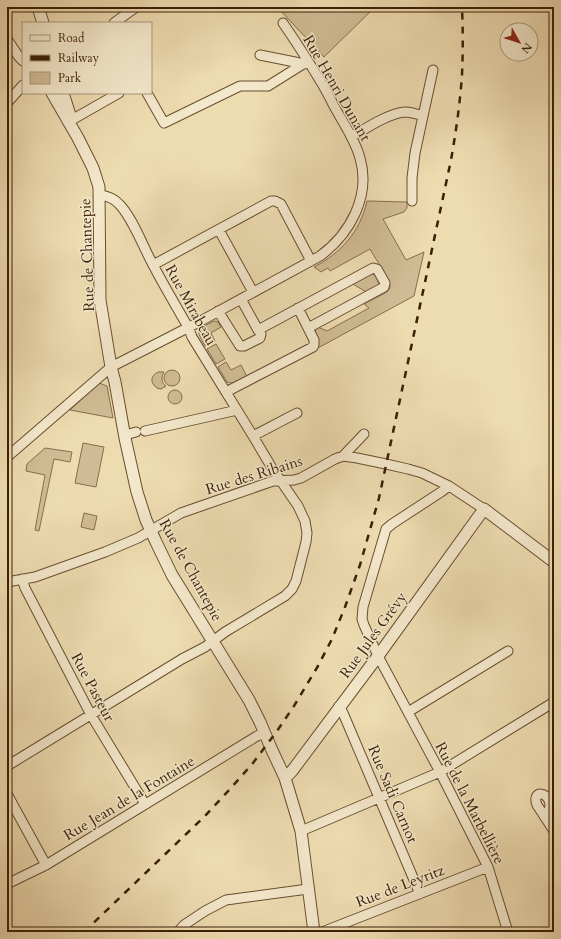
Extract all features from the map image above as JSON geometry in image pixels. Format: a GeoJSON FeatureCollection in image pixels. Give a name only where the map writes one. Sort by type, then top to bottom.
{"type":"FeatureCollection","features":[{"type":"Feature","properties":{"kind":"street"},"geometry":{"type":"LineString","coordinates":[[38,7],[42,22]]}},
{"type":"Feature","properties":{"kind":"street"},"geometry":{"type":"LineString","coordinates":[[115,22],[136,7]]}},
{"type":"Feature","properties":{"kind":"street","name":"Rue Henri Dunant"},"geometry":{"type":"LineString","coordinates":[[7,457],[111,367],[311,261],[328,250],[342,236],[352,221],[360,202],[362,190],[362,168],[357,150],[322,83],[307,63],[283,23]]}},
{"type":"Feature","properties":{"kind":"street"},"geometry":{"type":"LineString","coordinates":[[7,39],[22,60]]}},
{"type":"Feature","properties":{"kind":"street"},"geometry":{"type":"LineString","coordinates":[[260,55],[307,63]]}},
{"type":"Feature","properties":{"kind":"street"},"geometry":{"type":"LineString","coordinates":[[148,94],[164,123],[240,86],[268,86],[307,63]]}},
{"type":"Feature","properties":{"kind":"street"},"geometry":{"type":"LineString","coordinates":[[412,201],[412,166],[433,70]]}},
{"type":"Feature","properties":{"kind":"street"},"geometry":{"type":"LineString","coordinates":[[7,103],[22,86]]}},
{"type":"Feature","properties":{"kind":"street","name":"Rue de Chantepie"},"geometry":{"type":"LineString","coordinates":[[53,94],[70,120]]}},
{"type":"Feature","properties":{"kind":"street","name":"Rue de Chantepie"},"geometry":{"type":"LineString","coordinates":[[63,94],[70,120],[93,168],[99,187],[100,300],[111,367],[137,492],[146,520],[172,575],[248,700],[285,778],[301,831],[314,932]]}},
{"type":"Feature","properties":{"kind":"street"},"geometry":{"type":"LineString","coordinates":[[70,120],[117,94]]}},
{"type":"Feature","properties":{"kind":"street"},"geometry":{"type":"LineString","coordinates":[[351,137],[391,115],[406,112],[423,116]]}},
{"type":"Feature","properties":{"kind":"street","name":"Rue Mirabeau"},"geometry":{"type":"LineString","coordinates":[[7,766],[182,659],[205,647],[224,632],[285,596],[292,589],[296,581],[306,542],[306,527],[298,506],[272,468],[192,337],[126,213],[113,199],[100,194]]}},
{"type":"Feature","properties":{"kind":"street"},"geometry":{"type":"LineString","coordinates":[[153,265],[271,202],[278,202],[281,204],[311,261]]}},
{"type":"Feature","properties":{"kind":"street"},"geometry":{"type":"LineString","coordinates":[[219,230],[253,292]]}},
{"type":"Feature","properties":{"kind":"street"},"geometry":{"type":"LineString","coordinates":[[258,330],[373,268],[377,269],[385,283],[384,287],[308,328]]}},
{"type":"Feature","properties":{"kind":"street"},"geometry":{"type":"LineString","coordinates":[[218,311],[240,346],[244,346],[260,338],[261,334],[240,299]]}},
{"type":"Feature","properties":{"kind":"street"},"geometry":{"type":"LineString","coordinates":[[226,392],[311,348],[314,345],[315,343],[298,308]]}},
{"type":"Feature","properties":{"kind":"street"},"geometry":{"type":"LineString","coordinates":[[125,435],[236,409]]}},
{"type":"Feature","properties":{"kind":"street"},"geometry":{"type":"LineString","coordinates":[[253,436],[297,413]]}},
{"type":"Feature","properties":{"kind":"street","name":"Rue des Ribains"},"geometry":{"type":"LineString","coordinates":[[7,582],[35,577],[105,552],[138,538],[181,513],[260,485],[273,481],[294,480],[301,478],[343,456],[364,434]]}},
{"type":"Feature","properties":{"kind":"street"},"geometry":{"type":"LineString","coordinates":[[343,456],[390,464],[408,469],[449,486],[484,509],[554,562]]}},
{"type":"Feature","properties":{"kind":"street","name":"Rue de la Marbellière"},"geometry":{"type":"LineString","coordinates":[[449,486],[386,529],[362,614],[364,624],[378,656],[488,866],[508,932]]}},
{"type":"Feature","properties":{"kind":"street","name":"Rue Jules Grévy"},"geometry":{"type":"LineString","coordinates":[[285,778],[292,771],[339,706],[378,656],[484,509]]}},
{"type":"Feature","properties":{"kind":"street","name":"Rue Pasteur"},"geometry":{"type":"LineString","coordinates":[[22,579],[91,715],[146,804]]}},
{"type":"Feature","properties":{"kind":"street"},"geometry":{"type":"LineString","coordinates":[[408,712],[508,651]]}},
{"type":"Feature","properties":{"kind":"street"},"geometry":{"type":"LineString","coordinates":[[301,831],[440,772],[554,702]]}},
{"type":"Feature","properties":{"kind":"street","name":"Rue Sadi Carnot"},"geometry":{"type":"LineString","coordinates":[[339,706],[420,894]]}},
{"type":"Feature","properties":{"kind":"street","name":"Rue Jean de la Fontaine"},"geometry":{"type":"LineString","coordinates":[[7,884],[46,865],[264,733]]}},
{"type":"Feature","properties":{"kind":"street"},"geometry":{"type":"LineString","coordinates":[[7,794],[46,865]]}},
{"type":"Feature","properties":{"kind":"street"},"geometry":{"type":"LineString","coordinates":[[546,818],[554,831]]}},
{"type":"Feature","properties":{"kind":"street","name":"Rue de Leyritz"},"geometry":{"type":"LineString","coordinates":[[322,932],[488,866]]}},
{"type":"Feature","properties":{"kind":"street"},"geometry":{"type":"LineString","coordinates":[[178,932],[184,925],[205,911],[226,900],[308,889]]}},
{"type":"Feature","properties":{"kind":"green space"},"geometry":{"type":"Polygon","coordinates":[[[277,7],[375,7],[324,57],[277,7]]]}},
{"type":"Feature","properties":{"kind":"green space"},"geometry":{"type":"Polygon","coordinates":[[[367,201],[407,202],[407,208],[404,212],[383,219],[406,260],[424,252],[414,296],[316,349],[314,334],[318,327],[327,331],[369,308],[364,304],[390,289],[387,278],[370,249],[330,271],[328,268],[321,272],[314,267],[333,255],[348,240],[360,222],[367,201]]]}},
{"type":"Feature","properties":{"kind":"green space"},"geometry":{"type":"Polygon","coordinates":[[[371,273],[376,276],[379,284],[378,287],[368,293],[351,283],[371,273]]]}},
{"type":"Feature","properties":{"kind":"green space"},"geometry":{"type":"Polygon","coordinates":[[[214,321],[218,322],[221,327],[211,333],[215,341],[205,346],[199,330],[214,321]]]}},
{"type":"Feature","properties":{"kind":"green space"},"geometry":{"type":"Polygon","coordinates":[[[216,344],[225,359],[216,364],[207,349],[216,344]]]}},
{"type":"Feature","properties":{"kind":"green space"},"geometry":{"type":"Polygon","coordinates":[[[226,362],[231,370],[241,365],[247,377],[235,383],[227,382],[218,367],[226,362]]]}},
{"type":"Feature","properties":{"kind":"green space"},"geometry":{"type":"Polygon","coordinates":[[[169,370],[175,370],[180,375],[178,384],[175,386],[169,386],[164,381],[164,375],[169,370]]]}},
{"type":"Feature","properties":{"kind":"green space"},"geometry":{"type":"Polygon","coordinates":[[[158,372],[164,372],[162,380],[166,386],[161,389],[157,388],[152,382],[153,375],[158,372]]]}},
{"type":"Feature","properties":{"kind":"green space"},"geometry":{"type":"Polygon","coordinates":[[[99,383],[107,386],[113,418],[70,410],[99,383]]]}},
{"type":"Feature","properties":{"kind":"green space"},"geometry":{"type":"Polygon","coordinates":[[[172,390],[178,390],[182,394],[182,400],[178,404],[172,404],[168,400],[168,394],[172,390]]]}},
{"type":"Feature","properties":{"kind":"green space"},"geometry":{"type":"Polygon","coordinates":[[[83,443],[104,447],[96,487],[75,483],[83,443]]]}},
{"type":"Feature","properties":{"kind":"green space"},"geometry":{"type":"Polygon","coordinates":[[[45,448],[72,452],[70,462],[54,459],[39,531],[35,530],[45,475],[26,471],[27,464],[45,448]]]}},
{"type":"Feature","properties":{"kind":"green space"},"geometry":{"type":"Polygon","coordinates":[[[84,513],[97,516],[94,530],[81,527],[84,513]]]}},
{"type":"Feature","properties":{"kind":"railway"},"geometry":{"type":"LineString","coordinates":[[84,932],[205,816],[253,763],[294,706],[332,639],[360,565],[379,498],[451,160],[458,118],[462,75],[462,7]]}}]}
